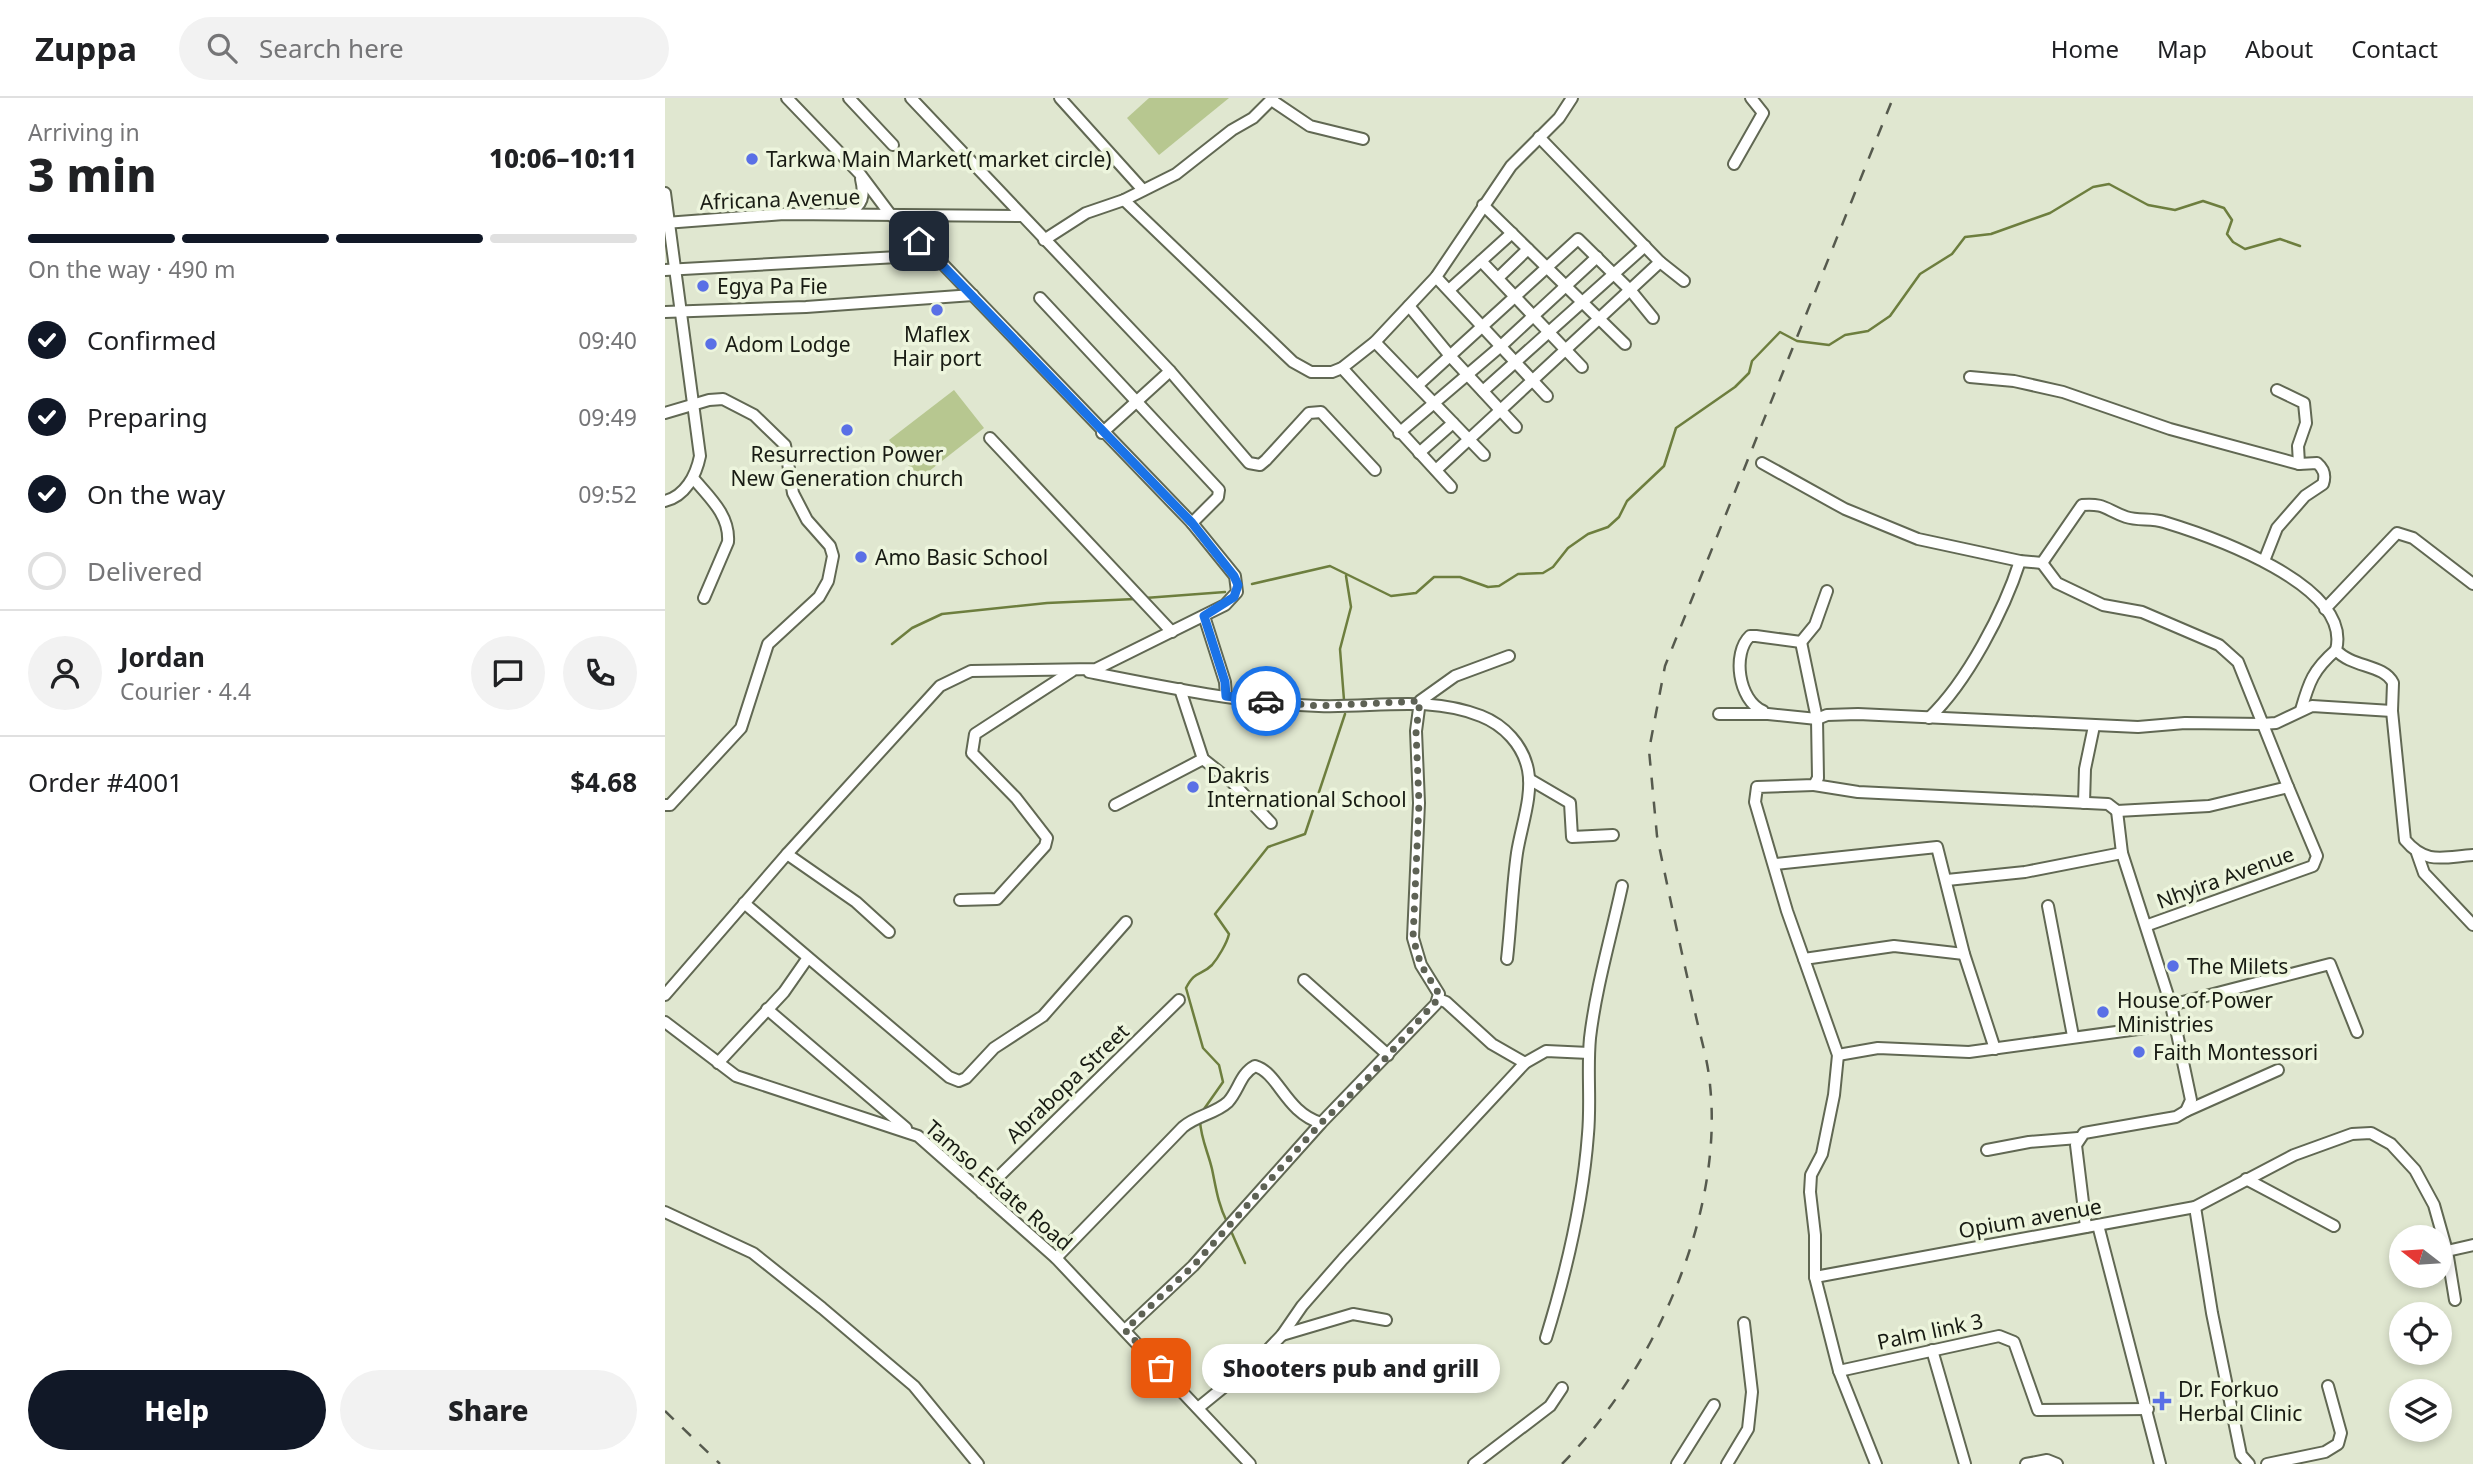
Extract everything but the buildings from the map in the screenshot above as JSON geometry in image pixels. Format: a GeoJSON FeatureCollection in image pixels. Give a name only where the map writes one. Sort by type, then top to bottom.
{"type":"FeatureCollection","features":[{"type":"Feature","properties":{"kind":"street"},"geometry":{"type":"LineString","coordinates":[[787,98],[860,174],[890,214],[934,255],[1102,433],[1192,523],[1238,585],[1234,597],[1204,616],[1106,666],[1077,671],[975,734],[972,753],[1016,798],[1047,838],[1045,846],[997,899],[960,900]]}},
{"type":"Feature","properties":{"kind":"street"},"geometry":{"type":"LineString","coordinates":[[849,98],[893,145]]}},
{"type":"Feature","properties":{"kind":"street"},"geometry":{"type":"LineString","coordinates":[[911,98],[1170,371],[1249,463],[1260,464],[1266,460],[1309,414],[1315,411],[1321,412],[1375,470]]}},
{"type":"Feature","properties":{"kind":"street"},"geometry":{"type":"LineString","coordinates":[[1060,98],[1143,190]]}},
{"type":"Feature","properties":{"kind":"street"},"geometry":{"type":"LineString","coordinates":[[1124,200],[1293,362],[1311,372],[1321,373],[1342,368],[1375,341],[1436,277],[1511,166],[1559,118],[1572,98]]}},
{"type":"Feature","properties":{"kind":"street"},"geometry":{"type":"LineString","coordinates":[[1734,164],[1763,113],[1751,98]]}},
{"type":"Feature","properties":{"kind":"street"},"geometry":{"type":"LineString","coordinates":[[1044,240],[1086,213],[1124,200],[1194,162],[1273,100],[1310,126],[1363,139]]}},
{"type":"Feature","properties":{"kind":"street"},"geometry":{"type":"LineString","coordinates":[[1539,137],[1661,262],[1684,281]]}},
{"type":"Feature","properties":{"kind":"street"},"geometry":{"type":"LineString","coordinates":[[847,214],[858,208],[865,193],[860,174]]}},
{"type":"Feature","properties":{"kind":"street"},"geometry":{"type":"LineString","coordinates":[[665,193],[700,456],[693,478],[678,497],[665,501]]}},
{"type":"Feature","properties":{"kind":"street"},"geometry":{"type":"LineString","coordinates":[[1483,205],[1625,344]]}},
{"type":"Feature","properties":{"kind":"street","name":"Africana Avenue"},"geometry":{"type":"LineString","coordinates":[[668,223],[784,214],[1022,216]]}},
{"type":"Feature","properties":{"kind":"street"},"geometry":{"type":"LineString","coordinates":[[1449,290],[1512,233]]}},
{"type":"Feature","properties":{"kind":"street"},"geometry":{"type":"LineString","coordinates":[[1418,386],[1580,239],[1631,291],[1653,318]]}},
{"type":"Feature","properties":{"kind":"street"},"geometry":{"type":"LineString","coordinates":[[1483,391],[1645,246]]}},
{"type":"Feature","properties":{"kind":"street"},"geometry":{"type":"LineString","coordinates":[[1498,278],[1528,249]]}},
{"type":"Feature","properties":{"kind":"street"},"geometry":{"type":"LineString","coordinates":[[665,270],[934,255]]}},
{"type":"Feature","properties":{"kind":"street"},"geometry":{"type":"LineString","coordinates":[[1399,433],[1501,346],[1597,257]]}},
{"type":"Feature","properties":{"kind":"street"},"geometry":{"type":"LineString","coordinates":[[1481,261],[1582,367]]}},
{"type":"Feature","properties":{"kind":"street"},"geometry":{"type":"LineString","coordinates":[[1436,470],[1661,262]]}},
{"type":"Feature","properties":{"kind":"street"},"geometry":{"type":"LineString","coordinates":[[1436,277],[1547,397]]}},
{"type":"Feature","properties":{"kind":"street"},"geometry":{"type":"LineString","coordinates":[[665,312],[973,295]]}},
{"type":"Feature","properties":{"kind":"street"},"geometry":{"type":"LineString","coordinates":[[1039,298],[1135,403],[1219,489],[1219,497],[1192,523]]}},
{"type":"Feature","properties":{"kind":"street"},"geometry":{"type":"LineString","coordinates":[[1409,306],[1467,375],[1516,426]]}},
{"type":"Feature","properties":{"kind":"street"},"geometry":{"type":"LineString","coordinates":[[1375,341],[1484,455]]}},
{"type":"Feature","properties":{"kind":"street"},"geometry":{"type":"LineString","coordinates":[[1342,368],[1451,487]]}},
{"type":"Feature","properties":{"kind":"street"},"geometry":{"type":"LineString","coordinates":[[1102,433],[1170,371]]}},
{"type":"Feature","properties":{"kind":"street"},"geometry":{"type":"LineString","coordinates":[[1971,377],[2014,381],[2063,392],[2170,429],[2299,464],[2317,463],[2325,473],[2323,484],[2305,496],[2277,528],[2264,561]]}},
{"type":"Feature","properties":{"kind":"street"},"geometry":{"type":"LineString","coordinates":[[2277,390],[2299,399],[2306,408],[2306,423],[2298,446],[2299,464]]}},
{"type":"Feature","properties":{"kind":"street"},"geometry":{"type":"LineString","coordinates":[[665,413],[723,399],[743,407],[785,445],[793,493],[807,520],[832,551],[828,581],[812,606],[768,644],[741,728],[670,805],[665,805]]}},
{"type":"Feature","properties":{"kind":"street"},"geometry":{"type":"LineString","coordinates":[[1419,453],[1453,423]]}},
{"type":"Feature","properties":{"kind":"street"},"geometry":{"type":"LineString","coordinates":[[990,438],[1172,632]]}},
{"type":"Feature","properties":{"kind":"street"},"geometry":{"type":"LineString","coordinates":[[1762,463],[1845,509],[1918,540],[2020,561],[2042,563],[2082,505],[2100,503],[2127,517],[2161,521],[2279,567],[2312,594],[2325,609],[2336,626],[2336,650],[2347,661],[2390,677],[2393,683],[2392,710],[2405,840],[2417,853],[2424,873],[2473,925]]}},
{"type":"Feature","properties":{"kind":"street"},"geometry":{"type":"LineString","coordinates":[[693,478],[722,513],[729,533],[728,542],[705,597]]}},
{"type":"Feature","properties":{"kind":"street"},"geometry":{"type":"LineString","coordinates":[[2325,609],[2397,534],[2413,538],[2473,584]]}},
{"type":"Feature","properties":{"kind":"street"},"geometry":{"type":"LineString","coordinates":[[1929,718],[1947,699],[1976,653],[2015,579],[2020,561]]}},
{"type":"Feature","properties":{"kind":"street","name":"Nhyira Avenue"},"geometry":{"type":"LineString","coordinates":[[2042,563],[2057,583],[2103,605],[2142,612],[2219,645],[2238,662],[2317,856],[2313,866],[2148,925]]}},
{"type":"Feature","properties":{"kind":"street"},"geometry":{"type":"LineString","coordinates":[[1801,642],[1815,625],[1827,591]]}},
{"type":"Feature","properties":{"kind":"street"},"geometry":{"type":"LineString","coordinates":[[1204,616],[1225,682],[1226,696]]}},
{"type":"Feature","properties":{"kind":"street"},"geometry":{"type":"LineString","coordinates":[[1768,714],[1753,707],[1745,697],[1741,672],[1744,643],[1750,636],[1801,642]]}},
{"type":"Feature","properties":{"kind":"street"},"geometry":{"type":"LineString","coordinates":[[1801,642],[1817,719],[1818,778],[1814,785]]}},
{"type":"Feature","properties":{"kind":"street"},"geometry":{"type":"LineString","coordinates":[[2301,710],[2312,676],[2319,664],[2336,650]]}},
{"type":"Feature","properties":{"kind":"street"},"geometry":{"type":"LineString","coordinates":[[1125,1330],[1193,1266],[1321,1123],[1438,999],[1439,994],[1421,965],[1413,938],[1419,803],[1416,731],[1420,701],[1455,676],[1509,656]]}},
{"type":"Feature","properties":{"kind":"street"},"geometry":{"type":"LineString","coordinates":[[665,995],[786,854],[940,686],[971,671],[1015,668],[1077,671],[1226,696],[1318,706],[1420,701],[1483,716],[1511,736],[1524,757],[1529,779],[1514,876],[1507,959]]}},
{"type":"Feature","properties":{"kind":"street"},"geometry":{"type":"LineString","coordinates":[[1180,689],[1203,759],[1232,782],[1271,823]]}},
{"type":"Feature","properties":{"kind":"street"},"geometry":{"type":"LineString","coordinates":[[1719,714],[1768,714],[1817,719],[1843,714],[2094,726],[2276,723],[2301,710],[2322,706],[2392,710]]}},
{"type":"Feature","properties":{"kind":"street"},"geometry":{"type":"LineString","coordinates":[[2084,803],[2085,774],[2094,726]]}},
{"type":"Feature","properties":{"kind":"street"},"geometry":{"type":"LineString","coordinates":[[1115,805],[1203,759]]}},
{"type":"Feature","properties":{"kind":"street"},"geometry":{"type":"LineString","coordinates":[[1529,779],[1570,803],[1572,837],[1613,835]]}},
{"type":"Feature","properties":{"kind":"street"},"geometry":{"type":"LineString","coordinates":[[1876,1464],[1839,1371],[1815,1277],[1811,1175],[1822,1154],[1834,1095],[1838,1055],[1804,959],[1755,802],[1757,787],[1814,785],[1858,792],[2108,804],[2117,811],[2209,806],[2288,787]]}},
{"type":"Feature","properties":{"kind":"street"},"geometry":{"type":"LineString","coordinates":[[2117,811],[2122,853],[2148,925],[2171,1005],[2191,1100],[2186,1111]]}},
{"type":"Feature","properties":{"kind":"street"},"geometry":{"type":"LineString","coordinates":[[1775,864],[1934,846],[1939,850],[1964,954],[1995,1049]]}},
{"type":"Feature","properties":{"kind":"street"},"geometry":{"type":"LineString","coordinates":[[1947,880],[2025,872],[2122,853]]}},
{"type":"Feature","properties":{"kind":"street"},"geometry":{"type":"LineString","coordinates":[[2417,853],[2429,858],[2473,855]]}},
{"type":"Feature","properties":{"kind":"street"},"geometry":{"type":"LineString","coordinates":[[786,854],[856,902],[889,932]]}},
{"type":"Feature","properties":{"kind":"street"},"geometry":{"type":"LineString","coordinates":[[1546,1338],[1565,1271],[1588,1136],[1589,1053],[1622,887]]}},
{"type":"Feature","properties":{"kind":"street"},"geometry":{"type":"LineString","coordinates":[[744,903],[949,1077],[962,1081],[994,1048],[1043,1016],[1126,922]]}},
{"type":"Feature","properties":{"kind":"street"},"geometry":{"type":"LineString","coordinates":[[2048,906],[2073,1036]]}},
{"type":"Feature","properties":{"kind":"street"},"geometry":{"type":"LineString","coordinates":[[1804,959],[1894,946],[1964,954]]}},
{"type":"Feature","properties":{"kind":"street"},"geometry":{"type":"LineString","coordinates":[[718,1063],[768,1009],[807,959]]}},
{"type":"Feature","properties":{"kind":"street"},"geometry":{"type":"LineString","coordinates":[[2171,1005],[2330,964],[2357,1032]]}},
{"type":"Feature","properties":{"kind":"street"},"geometry":{"type":"LineString","coordinates":[[1304,980],[1388,1055]]}},
{"type":"Feature","properties":{"kind":"street"},"geometry":{"type":"LineString","coordinates":[[1438,999],[1446,1002],[1492,1044],[1525,1063]]}},
{"type":"Feature","properties":{"kind":"street","name":"Abrabopa Street"},"geometry":{"type":"LineString","coordinates":[[982,1193],[1179,1000]]}},
{"type":"Feature","properties":{"kind":"street"},"geometry":{"type":"LineString","coordinates":[[768,1009],[910,1131]]}},
{"type":"Feature","properties":{"kind":"street","name":"Tamso Estate Road"},"geometry":{"type":"LineString","coordinates":[[665,1022],[736,1076],[910,1131],[1056,1258],[1250,1464]]}},
{"type":"Feature","properties":{"kind":"street"},"geometry":{"type":"LineString","coordinates":[[1838,1055],[1878,1048],[1969,1052],[2175,1024]]}},
{"type":"Feature","properties":{"kind":"street"},"geometry":{"type":"LineString","coordinates":[[1198,1408],[1262,1356],[1282,1335],[1302,1306],[1525,1063],[1546,1051],[1589,1053]]}},
{"type":"Feature","properties":{"kind":"street"},"geometry":{"type":"LineString","coordinates":[[1056,1258],[1183,1127],[1197,1116],[1226,1104],[1243,1076],[1255,1066],[1264,1071],[1293,1108],[1321,1123]]}},
{"type":"Feature","properties":{"kind":"street"},"geometry":{"type":"LineString","coordinates":[[2160,1464],[2148,1409],[2092,1226],[2076,1145],[2078,1138],[2084,1133],[2176,1117],[2279,1070]]}},
{"type":"Feature","properties":{"kind":"street","name":"Opium avenue"},"geometry":{"type":"LineString","coordinates":[[1815,1277],[2195,1206],[2294,1155],[2352,1135],[2371,1133],[2392,1144],[2416,1170],[2434,1205],[2440,1225]]}},
{"type":"Feature","properties":{"kind":"street"},"geometry":{"type":"LineString","coordinates":[[1987,1150],[2029,1142],[2078,1138]]}},
{"type":"Feature","properties":{"kind":"street"},"geometry":{"type":"LineString","coordinates":[[2246,1179],[2334,1226]]}},
{"type":"Feature","properties":{"kind":"street"},"geometry":{"type":"LineString","coordinates":[[2195,1206],[2212,1313],[2241,1455],[2249,1464]]}},
{"type":"Feature","properties":{"kind":"street"},"geometry":{"type":"LineString","coordinates":[[665,1212],[753,1254],[822,1307],[914,1386],[978,1464]]}},
{"type":"Feature","properties":{"kind":"street"},"geometry":{"type":"LineString","coordinates":[[2452,1250],[2473,1245]]}},
{"type":"Feature","properties":{"kind":"street"},"geometry":{"type":"LineString","coordinates":[[2452,1282],[2455,1300]]}},
{"type":"Feature","properties":{"kind":"street"},"geometry":{"type":"LineString","coordinates":[[1282,1335],[1342,1316],[1362,1314],[1386,1320]]}},
{"type":"Feature","properties":{"kind":"street"},"geometry":{"type":"LineString","coordinates":[[1727,1464],[1748,1429],[1752,1392],[1744,1322]]}},
{"type":"Feature","properties":{"kind":"street","name":"Palm link 3"},"geometry":{"type":"LineString","coordinates":[[1839,1371],[1999,1336],[2014,1342],[2038,1410],[2148,1409]]}},
{"type":"Feature","properties":{"kind":"street"},"geometry":{"type":"LineString","coordinates":[[1932,1350],[1965,1464]]}},
{"type":"Feature","properties":{"kind":"street"},"geometry":{"type":"LineString","coordinates":[[2267,1464],[2325,1452],[2338,1444],[2341,1433],[2328,1386]]}},
{"type":"Feature","properties":{"kind":"street"},"geometry":{"type":"LineString","coordinates":[[1473,1464],[1540,1414],[1562,1388]]}},
{"type":"Feature","properties":{"kind":"street"},"geometry":{"type":"LineString","coordinates":[[1677,1464],[1714,1405]]}},
{"type":"Feature","properties":{"kind":"street"},"geometry":{"type":"LineString","coordinates":[[2026,1464],[2047,1460],[2057,1464]]}},
{"type":"Feature","properties":{"kind":"green space"},"geometry":{"type":"Polygon","coordinates":[[[1149,98],[1229,98],[1159,155],[1127,118],[1149,98]]]}},
{"type":"Feature","properties":{"kind":"green space"},"geometry":{"type":"Polygon","coordinates":[[[954,390],[984,428],[919,479],[889,440],[954,390]]]}},
{"type":"Feature","properties":{"kind":"waterway"},"geometry":{"type":"LineString","coordinates":[[1252,584],[1330,566],[1391,596],[1416,593],[1434,577],[1460,577],[1488,587],[1499,586],[1518,574],[1543,573],[1553,567],[1568,548],[1588,534],[1608,527],[1619,517],[1627,501],[1664,466],[1676,428],[1735,387],[1749,373],[1752,361],[1780,332],[1797,341],[1829,345],[1845,335],[1868,331],[1890,316],[1920,274],[1952,254],[1965,237],[1991,234],[2050,213],[2093,187],[2109,184],[2148,205],[2175,210],[2203,201],[2224,208],[2232,220],[2227,234],[2233,242],[2245,249],[2280,239],[2300,246]]}},
{"type":"Feature","properties":{"kind":"waterway"},"geometry":{"type":"LineString","coordinates":[[1344,700],[1340,649],[1351,607],[1346,576]]}},
{"type":"Feature","properties":{"kind":"waterway"},"geometry":{"type":"LineString","coordinates":[[1145,598],[1225,592]]}},
{"type":"Feature","properties":{"kind":"waterway"},"geometry":{"type":"LineString","coordinates":[[892,644],[912,628],[942,614],[1047,603],[1135,599]]}},
{"type":"Feature","properties":{"kind":"waterway"},"geometry":{"type":"LineString","coordinates":[[1204,1109],[1223,1082],[1219,1065],[1203,1048],[1186,988],[1195,976],[1212,965],[1228,938],[1229,934],[1215,914],[1268,847],[1305,834],[1345,714]]}},
{"type":"Feature","properties":{"kind":"waterway"},"geometry":{"type":"LineString","coordinates":[[1200,1121],[1221,1209],[1227,1222]]}},
{"type":"Feature","properties":{"kind":"waterway"},"geometry":{"type":"LineString","coordinates":[[1231,1231],[1245,1263]]}},
{"type":"Feature","properties":{"kind":"railway"},"geometry":{"type":"LineString","coordinates":[[1562,1464],[1595,1427],[1653,1338],[1675,1289],[1693,1238],[1706,1187],[1711,1135],[1709,1075],[1657,836],[1649,750],[1665,666],[1893,98]]}},
{"type":"Feature","properties":{"kind":"railway"},"geometry":{"type":"LineString","coordinates":[[665,1411],[720,1464]]}},
{"type":"Feature","properties":{"kind":"way so far"},"geometry":{"type":"LineString","coordinates":[[1161,1368],[1125,1330],[1193,1266],[1321,1123],[1367,1079],[1436,1004],[1439,994],[1421,965],[1413,938],[1419,803],[1416,731],[1420,701],[1318,706],[1266,701]]}},
{"type":"Feature","properties":{"kind":"place","name":"Tarkwa Main Market( market circle)"},"geometry":{"type":"Point","coordinates":[752,159]}},
{"type":"Feature","properties":{"kind":"place","name":"Egya Pa Fie"},"geometry":{"type":"Point","coordinates":[703,286]}},
{"type":"Feature","properties":{"kind":"place","name":"Maflex Hair port"},"geometry":{"type":"Point","coordinates":[937,310]}},
{"type":"Feature","properties":{"kind":"place","name":"Adom Lodge"},"geometry":{"type":"Point","coordinates":[711,344]}},
{"type":"Feature","properties":{"kind":"place","name":"Resurrection Power New Generation church"},"geometry":{"type":"Point","coordinates":[847,430]}},
{"type":"Feature","properties":{"kind":"place","name":"Amo Basic School"},"geometry":{"type":"Point","coordinates":[861,557]}},
{"type":"Feature","properties":{"kind":"place","name":"Dakris International School"},"geometry":{"type":"Point","coordinates":[1193,787]}},
{"type":"Feature","properties":{"kind":"place","name":"The Milets"},"geometry":{"type":"Point","coordinates":[2173,966]}},
{"type":"Feature","properties":{"kind":"place","name":"House of Power Ministries"},"geometry":{"type":"Point","coordinates":[2103,1012]}},
{"type":"Feature","properties":{"kind":"place","name":"Faith Montessori"},"geometry":{"type":"Point","coordinates":[2139,1052]}},
{"type":"Feature","properties":{"kind":"place","name":"Shooters pub and grill"},"geometry":{"type":"Point","coordinates":[1161,1368]}},
{"type":"Feature","properties":{"kind":"place","name":"Dr. Forkuo Herbal Clinic"},"geometry":{"type":"Point","coordinates":[2162,1401]}},
{"type":"Feature","properties":{"kind":"route"},"geometry":{"type":"LineString","coordinates":[[919,241],[1192,523],[1234,576],[1238,585],[1234,597],[1204,616],[1225,682],[1226,696],[1266,701]]}}]}
